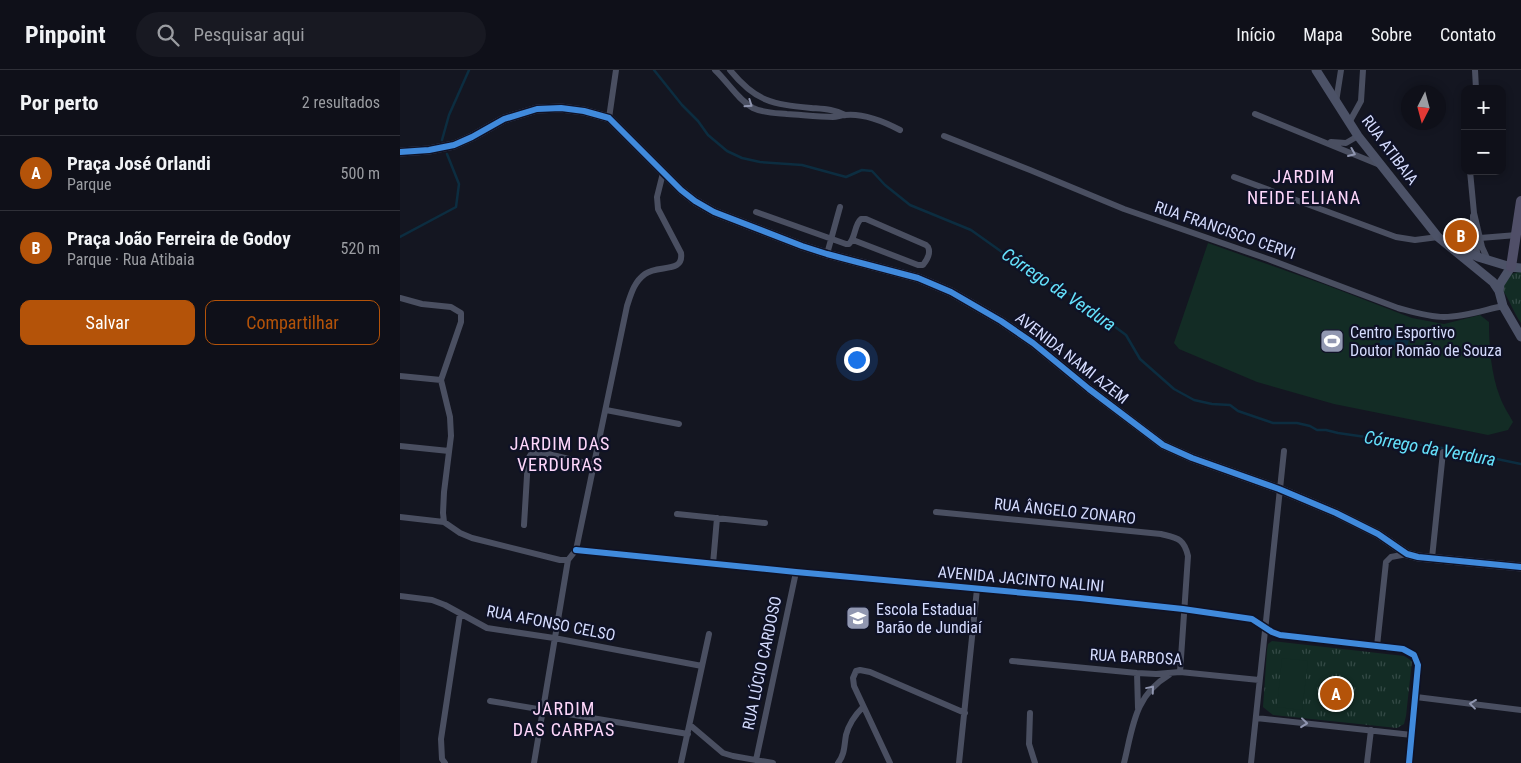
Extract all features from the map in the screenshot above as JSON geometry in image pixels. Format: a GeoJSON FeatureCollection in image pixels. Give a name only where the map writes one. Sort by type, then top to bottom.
{"type":"FeatureCollection","features":[{"type":"Feature","properties":{"kind":"main road"},"geometry":{"type":"LineString","coordinates":[[1516,268],[1521,201]]}},
{"type":"Feature","properties":{"kind":"street"},"geometry":{"type":"LineString","coordinates":[[609,118],[616,70]]}},
{"type":"Feature","properties":{"kind":"street"},"geometry":{"type":"LineString","coordinates":[[715,70],[726,79],[743,101],[753,108],[815,116],[836,117],[845,115],[870,117],[900,130]]}},
{"type":"Feature","properties":{"kind":"street"},"geometry":{"type":"LineString","coordinates":[[730,70],[747,90],[761,98],[794,106],[837,110],[845,115]]}},
{"type":"Feature","properties":{"kind":"street","name":"RUA ATIBAIA"},"geometry":{"type":"LineString","coordinates":[[1316,70],[1358,136],[1438,237],[1493,282],[1499,291],[1503,306],[1521,336]]}},
{"type":"Feature","properties":{"kind":"street"},"geometry":{"type":"LineString","coordinates":[[1336,102],[1341,70]]}},
{"type":"Feature","properties":{"kind":"street"},"geometry":{"type":"LineString","coordinates":[[1350,121],[1360,101],[1363,70]]}},
{"type":"Feature","properties":{"kind":"street"},"geometry":{"type":"LineString","coordinates":[[1475,70],[1476,85]]}},
{"type":"Feature","properties":{"kind":"street"},"geometry":{"type":"LineString","coordinates":[[726,79],[735,76]]}},
{"type":"Feature","properties":{"kind":"street","name":"AVENIDA NAMI AZEM"},"geometry":{"type":"LineString","coordinates":[[400,152],[429,150],[454,145],[504,119],[537,109],[561,108],[584,111],[609,118],[663,173],[694,201],[714,212],[771,235],[827,254],[918,278],[951,292],[1002,321],[1033,343],[1089,389],[1163,445],[1336,513],[1378,534],[1407,554],[1521,567]]}},
{"type":"Feature","properties":{"kind":"street"},"geometry":{"type":"LineString","coordinates":[[1255,114],[1380,165]]}},
{"type":"Feature","properties":{"kind":"street","name":"RUA FRANCISCO CERVI"},"geometry":{"type":"LineString","coordinates":[[944,136],[1124,209],[1252,253],[1407,310],[1442,317],[1503,306]]}},
{"type":"Feature","properties":{"kind":"street"},"geometry":{"type":"LineString","coordinates":[[1324,142],[1346,143],[1358,136]]}},
{"type":"Feature","properties":{"kind":"street"},"geometry":{"type":"LineString","coordinates":[[534,763],[568,560],[576,550],[627,306],[635,285],[645,273],[663,267],[679,265],[682,260],[681,253],[658,209],[657,197],[663,173]]}},
{"type":"Feature","properties":{"kind":"street"},"geometry":{"type":"LineString","coordinates":[[1470,175],[1474,213],[1483,259]]}},
{"type":"Feature","properties":{"kind":"street"},"geometry":{"type":"LineString","coordinates":[[1234,177],[1396,237],[1414,240],[1438,237]]}},
{"type":"Feature","properties":{"kind":"street"},"geometry":{"type":"LineString","coordinates":[[827,254],[840,207]]}},
{"type":"Feature","properties":{"kind":"street"},"geometry":{"type":"LineString","coordinates":[[756,212],[846,244],[849,244],[852,240],[858,222],[862,219],[926,245],[929,252],[926,261],[918,265],[852,240]]}},
{"type":"Feature","properties":{"kind":"street"},"geometry":{"type":"LineString","coordinates":[[1474,213],[1473,229],[1493,282]]}},
{"type":"Feature","properties":{"kind":"street"},"geometry":{"type":"LineString","coordinates":[[1480,238],[1517,235]]}},
{"type":"Feature","properties":{"kind":"street","name":"RUA ATIBAIA"},"geometry":{"type":"LineString","coordinates":[[1446,243],[1483,259],[1516,268]]}},
{"type":"Feature","properties":{"kind":"street"},"geometry":{"type":"LineString","coordinates":[[1499,291],[1500,284],[1516,268]]}},
{"type":"Feature","properties":{"kind":"street"},"geometry":{"type":"LineString","coordinates":[[400,298],[422,304],[451,307],[461,313],[461,322],[441,380],[450,417],[449,451],[444,492],[444,522]]}},
{"type":"Feature","properties":{"kind":"street"},"geometry":{"type":"LineString","coordinates":[[400,376],[441,380]]}},
{"type":"Feature","properties":{"kind":"street"},"geometry":{"type":"LineString","coordinates":[[606,410],[679,424]]}},
{"type":"Feature","properties":{"kind":"street"},"geometry":{"type":"LineString","coordinates":[[400,446],[449,451]]}},
{"type":"Feature","properties":{"kind":"street"},"geometry":{"type":"LineString","coordinates":[[1250,763],[1284,451]]}},
{"type":"Feature","properties":{"kind":"street"},"geometry":{"type":"LineString","coordinates":[[1432,558],[1443,452]]}},
{"type":"Feature","properties":{"kind":"street"},"geometry":{"type":"LineString","coordinates":[[524,525],[528,459],[531,454],[544,453],[594,465]]}},
{"type":"Feature","properties":{"kind":"street","name":"RUA ÂNGELO ZONARO"},"geometry":{"type":"LineString","coordinates":[[936,512],[1161,534],[1180,540],[1186,548],[1188,566],[1183,609]]}},
{"type":"Feature","properties":{"kind":"street"},"geometry":{"type":"LineString","coordinates":[[677,514],[765,523]]}},
{"type":"Feature","properties":{"kind":"street"},"geometry":{"type":"LineString","coordinates":[[400,517],[444,522],[460,533],[472,538],[560,560],[568,560]]}},
{"type":"Feature","properties":{"kind":"street"},"geometry":{"type":"LineString","coordinates":[[713,564],[717,518]]}},
{"type":"Feature","properties":{"kind":"street","name":"AVENIDA JACINTO NALINI"},"geometry":{"type":"LineString","coordinates":[[576,550],[1080,598],[1252,618],[1280,635],[1403,649],[1414,655],[1418,665],[1416,697]]}},
{"type":"Feature","properties":{"kind":"street"},"geometry":{"type":"LineString","coordinates":[[1377,646],[1386,562],[1391,557],[1407,554]]}},
{"type":"Feature","properties":{"kind":"street","name":"RUA LÚCIO CARDOSO"},"geometry":{"type":"LineString","coordinates":[[756,760],[796,572]]}},
{"type":"Feature","properties":{"kind":"street"},"geometry":{"type":"LineString","coordinates":[[959,763],[977,589]]}},
{"type":"Feature","properties":{"kind":"street","name":"RUA AFONSO CELSO"},"geometry":{"type":"LineString","coordinates":[[400,596],[432,600],[487,628],[554,638],[702,666]]}},
{"type":"Feature","properties":{"kind":"street"},"geometry":{"type":"LineString","coordinates":[[1180,672],[1183,609]]}},
{"type":"Feature","properties":{"kind":"street"},"geometry":{"type":"LineString","coordinates":[[445,763],[442,759],[441,739],[460,614]]}},
{"type":"Feature","properties":{"kind":"street"},"geometry":{"type":"LineString","coordinates":[[681,763],[709,634]]}},
{"type":"Feature","properties":{"kind":"street","name":"RUA BARBOSA"},"geometry":{"type":"LineString","coordinates":[[1012,661],[1137,673],[1170,674],[1180,672],[1259,680]]}},
{"type":"Feature","properties":{"kind":"street"},"geometry":{"type":"LineString","coordinates":[[890,763],[863,707],[853,681],[856,671],[870,672],[965,713]]}},
{"type":"Feature","properties":{"kind":"street"},"geometry":{"type":"LineString","coordinates":[[1124,763],[1138,709],[1137,673]]}},
{"type":"Feature","properties":{"kind":"street"},"geometry":{"type":"LineString","coordinates":[[1138,709],[1156,682],[1170,674]]}},
{"type":"Feature","properties":{"kind":"street"},"geometry":{"type":"LineString","coordinates":[[1409,763],[1416,697],[1521,710]]}},
{"type":"Feature","properties":{"kind":"street"},"geometry":{"type":"LineString","coordinates":[[490,701],[688,734]]}},
{"type":"Feature","properties":{"kind":"street"},"geometry":{"type":"LineString","coordinates":[[838,763],[844,753],[846,735],[853,717],[863,707]]}},
{"type":"Feature","properties":{"kind":"street"},"geometry":{"type":"LineString","coordinates":[[1030,713],[1029,744],[1034,763]]}},
{"type":"Feature","properties":{"kind":"street"},"geometry":{"type":"LineString","coordinates":[[1256,718],[1412,735]]}},
{"type":"Feature","properties":{"kind":"street"},"geometry":{"type":"LineString","coordinates":[[690,725],[723,752],[733,756],[773,763]]}},
{"type":"Feature","properties":{"kind":"street"},"geometry":{"type":"LineString","coordinates":[[1367,763],[1371,730]]}},
{"type":"Feature","properties":{"kind":"green space"},"geometry":{"type":"Polygon","coordinates":[[[1469,227],[1470,235],[1467,245],[1456,241],[1450,229],[1469,227]]]}},
{"type":"Feature","properties":{"kind":"green space","name":"Centro Esportivo Doutor Romão de Souza"},"geometry":{"type":"Polygon","coordinates":[[[1208,243],[1412,318],[1444,324],[1480,315],[1489,322],[1494,379],[1501,400],[1513,422],[1508,430],[1488,435],[1334,404],[1257,382],[1179,349],[1174,343],[1208,243]]]}},
{"type":"Feature","properties":{"kind":"green space"},"geometry":{"type":"Polygon","coordinates":[[[1521,271],[1521,323],[1502,289],[1508,275],[1521,271]]]}},
{"type":"Feature","properties":{"kind":"green space"},"geometry":{"type":"Polygon","coordinates":[[[1272,641],[1404,656],[1412,661],[1404,724],[1397,728],[1273,715],[1263,707],[1267,650],[1268,644],[1272,641]]]}},
{"type":"Feature","properties":{"kind":"green space"},"geometry":{"type":"Polygon","coordinates":[[[1282,658],[1308,661],[1302,710],[1277,707],[1282,658]]]}},
{"type":"Feature","properties":{"kind":"water"},"geometry":{"type":"Polygon","coordinates":[[[1382,334],[1409,338],[1407,350],[1379,345],[1382,334]]]}},
{"type":"Feature","properties":{"kind":"waterway"},"geometry":{"type":"LineString","coordinates":[[442,140],[449,115],[469,70]]}},
{"type":"Feature","properties":{"kind":"waterway","name":"Córrego da Verdura"},"geometry":{"type":"LineString","coordinates":[[654,70],[708,135],[727,151],[742,158],[760,162],[802,165],[846,177],[862,170],[872,171],[885,185],[910,205],[971,230],[1009,257],[1076,298],[1126,335],[1140,359],[1174,389],[1194,400],[1230,405],[1238,411],[1273,423],[1297,423],[1317,430],[1449,449],[1521,464]]}},
{"type":"Feature","properties":{"kind":"waterway"},"geometry":{"type":"LineString","coordinates":[[400,237],[456,207],[459,184],[447,154]]}},
{"type":"Feature","properties":{"kind":"cycle path"},"geometry":{"type":"LineString","coordinates":[[400,152],[429,150],[454,145],[504,119],[537,109],[561,108],[584,111],[609,118],[681,190],[695,201],[714,212],[802,246],[918,278],[951,292],[1001,321],[1033,343],[1089,389],[1163,445],[1336,513],[1378,534],[1407,554],[1418,557],[1521,567]]}},
{"type":"Feature","properties":{"kind":"cycle path"},"geometry":{"type":"LineString","coordinates":[[576,550],[1183,609],[1252,619],[1280,635],[1403,649],[1414,655],[1418,665],[1409,763]]}},
{"type":"Feature","properties":{"kind":"place","name":"Praça João Ferreira de Godoy"},"geometry":{"type":"Point","coordinates":[1461,236]}},
{"type":"Feature","properties":{"kind":"place","name":"Centro Esportivo Doutor Romão de Souza"},"geometry":{"type":"Point","coordinates":[1332,341]}},
{"type":"Feature","properties":{"kind":"place","name":"Escola Estadual Barão de Jundiaí"},"geometry":{"type":"Point","coordinates":[858,618]}},
{"type":"Feature","properties":{"kind":"place","name":"Praça José Orlandi"},"geometry":{"type":"Point","coordinates":[1336,694]}},
{"type":"Feature","properties":{"kind":"district","name":"JARDIM NEIDE ELIANA"},"geometry":{"type":"Point","coordinates":[1304,186]}},
{"type":"Feature","properties":{"kind":"district","name":"JARDIM DAS VERDURAS"},"geometry":{"type":"Point","coordinates":[560,453]}},
{"type":"Feature","properties":{"kind":"district","name":"JARDIM DAS CARPAS"},"geometry":{"type":"Point","coordinates":[564,718]}}]}
